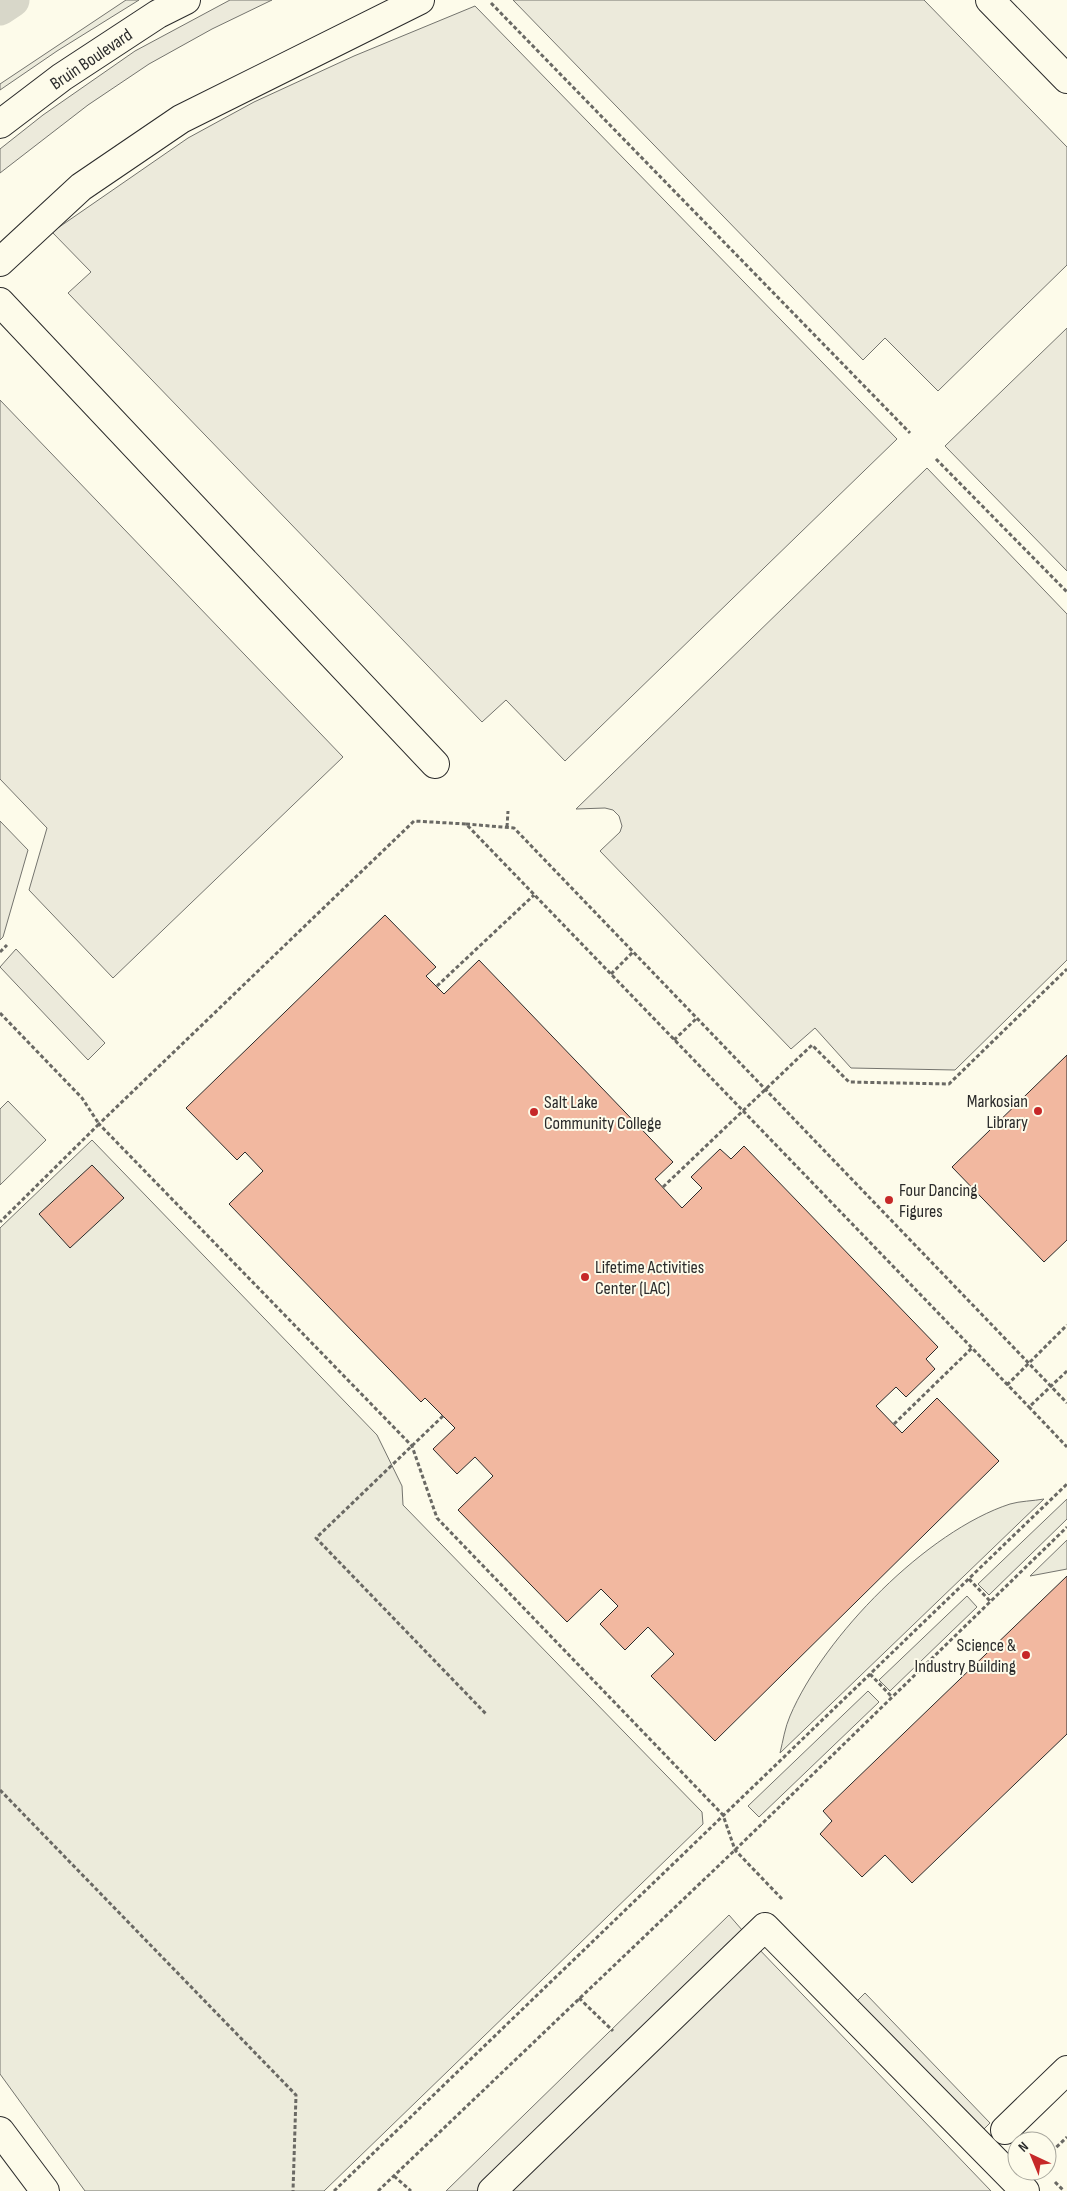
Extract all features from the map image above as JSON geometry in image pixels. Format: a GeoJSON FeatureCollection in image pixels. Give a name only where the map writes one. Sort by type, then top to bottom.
{"type":"FeatureCollection","features":[{"type":"Feature","properties":{"kind":"street","name":"Bruin Boulevard"},"geometry":{"type":"LineString","coordinates":[[0,124],[62,77],[158,14],[186,0]]}},
{"type":"Feature","properties":{"kind":"street"},"geometry":{"type":"LineString","coordinates":[[0,262],[81,188],[181,119],[420,0]]}},
{"type":"Feature","properties":{"kind":"street"},"geometry":{"type":"LineString","coordinates":[[990,0],[1067,79]]}},
{"type":"Feature","properties":{"kind":"street"},"geometry":{"type":"LineString","coordinates":[[0,302],[435,764]]}},
{"type":"Feature","properties":{"kind":"street"},"geometry":{"type":"LineString","coordinates":[[492,2191],[765,1928],[1025,2191]]}},
{"type":"Feature","properties":{"kind":"street"},"geometry":{"type":"LineString","coordinates":[[1005,2130],[1067,2070]]}},
{"type":"Feature","properties":{"kind":"street"},"geometry":{"type":"LineString","coordinates":[[0,2131],[45,2191]]}},
{"type":"Feature","properties":{"kind":"path"},"geometry":{"type":"LineString","coordinates":[[491,3],[910,433]]}},
{"type":"Feature","properties":{"kind":"path"},"geometry":{"type":"LineString","coordinates":[[936,459],[1067,592]]}},
{"type":"Feature","properties":{"kind":"path"},"geometry":{"type":"LineString","coordinates":[[507,827],[508,811]]}},
{"type":"Feature","properties":{"kind":"path"},"geometry":{"type":"LineString","coordinates":[[0,1222],[99,1124],[414,821],[514,828],[1067,1403]]}},
{"type":"Feature","properties":{"kind":"path"},"geometry":{"type":"LineString","coordinates":[[466,824],[1067,1447]]}},
{"type":"Feature","properties":{"kind":"path"},"geometry":{"type":"LineString","coordinates":[[437,986],[534,895]]}},
{"type":"Feature","properties":{"kind":"path"},"geometry":{"type":"LineString","coordinates":[[0,952],[7,945]]}},
{"type":"Feature","properties":{"kind":"path"},"geometry":{"type":"LineString","coordinates":[[611,974],[633,952]]}},
{"type":"Feature","properties":{"kind":"path"},"geometry":{"type":"LineString","coordinates":[[663,1188],[742,1110],[812,1045],[849,1082],[949,1084],[1067,969]]}},
{"type":"Feature","properties":{"kind":"path"},"geometry":{"type":"LineString","coordinates":[[0,1013],[82,1098],[99,1124],[412,1446],[437,1518],[723,1815],[735,1850]]}},
{"type":"Feature","properties":{"kind":"path"},"geometry":{"type":"LineString","coordinates":[[674,1040],[697,1018]]}},
{"type":"Feature","properties":{"kind":"path"},"geometry":{"type":"LineString","coordinates":[[1007,1385],[1067,1325]]}},
{"type":"Feature","properties":{"kind":"path"},"geometry":{"type":"LineString","coordinates":[[894,1424],[972,1348]]}},
{"type":"Feature","properties":{"kind":"path"},"geometry":{"type":"LineString","coordinates":[[1029,1407],[1067,1371]]}},
{"type":"Feature","properties":{"kind":"path"},"geometry":{"type":"LineString","coordinates":[[443,1416],[316,1538],[487,1715]]}},
{"type":"Feature","properties":{"kind":"path"},"geometry":{"type":"LineString","coordinates":[[334,2191],[1067,1484]]}},
{"type":"Feature","properties":{"kind":"path"},"geometry":{"type":"LineString","coordinates":[[378,2191],[735,1850],[1067,1527]]}},
{"type":"Feature","properties":{"kind":"path"},"geometry":{"type":"LineString","coordinates":[[969,1579],[990,1601]]}},
{"type":"Feature","properties":{"kind":"path"},"geometry":{"type":"LineString","coordinates":[[870,1674],[892,1697]]}},
{"type":"Feature","properties":{"kind":"path"},"geometry":{"type":"LineString","coordinates":[[0,1790],[296,2095],[293,2191]]}},
{"type":"Feature","properties":{"kind":"path"},"geometry":{"type":"LineString","coordinates":[[579,1998],[614,2032]]}},
{"type":"Feature","properties":{"kind":"path"},"geometry":{"type":"LineString","coordinates":[[1057,2146],[1067,2137]]}},
{"type":"Feature","properties":{"kind":"path"},"geometry":{"type":"LineString","coordinates":[[394,2176],[412,2191]]}},
{"type":"Feature","properties":{"kind":"shaded area"},"geometry":{"type":"Polygon","coordinates":[[[126,0],[139,0],[57,51],[0,90],[0,84],[126,0]]]}},
{"type":"Feature","properties":{"kind":"shaded area"},"geometry":{"type":"Polygon","coordinates":[[[230,0],[272,0],[212,29],[149,64],[88,105],[0,173],[0,149],[43,115],[135,51],[230,0]]]}},
{"type":"Feature","properties":{"kind":"shaded area"},"geometry":{"type":"Polygon","coordinates":[[[513,0],[924,0],[1067,147],[1067,265],[938,391],[885,338],[863,360],[513,0]]]}},
{"type":"Feature","properties":{"kind":"shaded area"},"geometry":{"type":"Polygon","coordinates":[[[475,6],[897,439],[565,761],[506,700],[482,722],[68,293],[91,272],[52,232],[188,138],[254,102],[354,56],[475,6]]]}},
{"type":"Feature","properties":{"kind":"shaded area"},"geometry":{"type":"Polygon","coordinates":[[[1067,328],[1067,571],[945,446],[1067,328]]]}},
{"type":"Feature","properties":{"kind":"shaded area"},"geometry":{"type":"Polygon","coordinates":[[[0,400],[343,757],[113,978],[29,890],[47,828],[0,779],[0,400]]]}},
{"type":"Feature","properties":{"kind":"shaded area"},"geometry":{"type":"Polygon","coordinates":[[[927,468],[1067,614],[1067,960],[955,1070],[851,1068],[815,1028],[791,1049],[600,851],[620,832],[622,826],[619,816],[613,810],[605,808],[576,809],[927,468]]]}},
{"type":"Feature","properties":{"kind":"shaded area"},"geometry":{"type":"Polygon","coordinates":[[[0,821],[28,850],[3,937],[0,940],[0,821]]]}},
{"type":"Feature","properties":{"kind":"shaded area"},"geometry":{"type":"Polygon","coordinates":[[[16,949],[105,1043],[88,1060],[0,967],[16,949]]]}},
{"type":"Feature","properties":{"kind":"shaded area"},"geometry":{"type":"Polygon","coordinates":[[[8,1101],[46,1140],[0,1185],[0,1109],[8,1101]]]}},
{"type":"Feature","properties":{"kind":"shaded area"},"geometry":{"type":"Polygon","coordinates":[[[92,1140],[377,1435],[402,1486],[403,1505],[702,1812],[703,1824],[324,2191],[85,2191],[0,2074],[0,1228],[92,1140]]]}},
{"type":"Feature","properties":{"kind":"shaded area"},"geometry":{"type":"Polygon","coordinates":[[[1044,1499],[780,1753],[788,1720],[806,1685],[827,1653],[882,1590],[945,1537],[978,1518],[1010,1504],[1044,1499]]]}},
{"type":"Feature","properties":{"kind":"shaded area"},"geometry":{"type":"Polygon","coordinates":[[[1067,1499],[1067,1519],[989,1595],[978,1584],[1067,1499]]]}},
{"type":"Feature","properties":{"kind":"shaded area"},"geometry":{"type":"Polygon","coordinates":[[[1067,1540],[1067,1569],[1030,1576],[1067,1540]]]}},
{"type":"Feature","properties":{"kind":"shaded area"},"geometry":{"type":"Polygon","coordinates":[[[967,1596],[977,1607],[890,1691],[879,1680],[967,1596]]]}},
{"type":"Feature","properties":{"kind":"shaded area"},"geometry":{"type":"Polygon","coordinates":[[[868,1691],[879,1702],[759,1817],[748,1806],[868,1691]]]}},
{"type":"Feature","properties":{"kind":"shaded area"},"geometry":{"type":"Polygon","coordinates":[[[729,1915],[756,1946],[991,2191],[446,2191],[729,1915]]]}},
{"type":"Feature","properties":{"kind":"shaded area"},"geometry":{"type":"Polygon","coordinates":[[[865,1993],[990,2123],[979,2134],[854,2004],[865,1993]]]}},
{"type":"Feature","properties":{"kind":"building","name":"Lifetime Activities Center (LAC)"},"geometry":{"type":"Polygon","coordinates":[[[385,915],[436,967],[426,976],[444,994],[479,960],[673,1162],[655,1179],[682,1208],[702,1188],[691,1177],[720,1149],[731,1159],[744,1146],[938,1347],[926,1359],[935,1369],[906,1397],[896,1387],[876,1406],[902,1433],[937,1398],[999,1461],[715,1741],[651,1676],[674,1654],[648,1627],[625,1650],[600,1624],[618,1606],[601,1589],[567,1622],[458,1510],[493,1476],[475,1457],[457,1474],[433,1449],[455,1428],[425,1398],[421,1402],[229,1204],[263,1171],[245,1152],[237,1160],[186,1108],[385,915]]]}},
{"type":"Feature","properties":{"kind":"building","name":"Markosian Library"},"geometry":{"type":"Polygon","coordinates":[[[1067,1055],[1067,1240],[1044,1262],[952,1167],[1067,1055]]]}},
{"type":"Feature","properties":{"kind":"building"},"geometry":{"type":"Polygon","coordinates":[[[92,1165],[124,1198],[70,1248],[39,1214],[92,1165]]]}},
{"type":"Feature","properties":{"kind":"building","name":"Science & Industry Building"},"geometry":{"type":"Polygon","coordinates":[[[1067,1576],[1067,1734],[912,1883],[885,1855],[862,1877],[820,1834],[832,1821],[823,1811],[1067,1576]]]}},
{"type":"Feature","properties":{"kind":"waterway"},"geometry":{"type":"LineString","coordinates":[[0,8],[12,0]]}},
{"type":"Feature","properties":{"kind":"place","name":"Markosian Library"},"geometry":{"type":"Point","coordinates":[1038,1111]}},
{"type":"Feature","properties":{"kind":"place","name":"Salt Lake Community College"},"geometry":{"type":"Point","coordinates":[534,1112]}},
{"type":"Feature","properties":{"kind":"place","name":"Four Dancing Figures"},"geometry":{"type":"Point","coordinates":[889,1200]}},
{"type":"Feature","properties":{"kind":"place","name":"Lifetime Activities Center (LAC)"},"geometry":{"type":"Point","coordinates":[585,1277]}},
{"type":"Feature","properties":{"kind":"place","name":"Science & Industry Building"},"geometry":{"type":"Point","coordinates":[1026,1655]}}]}
